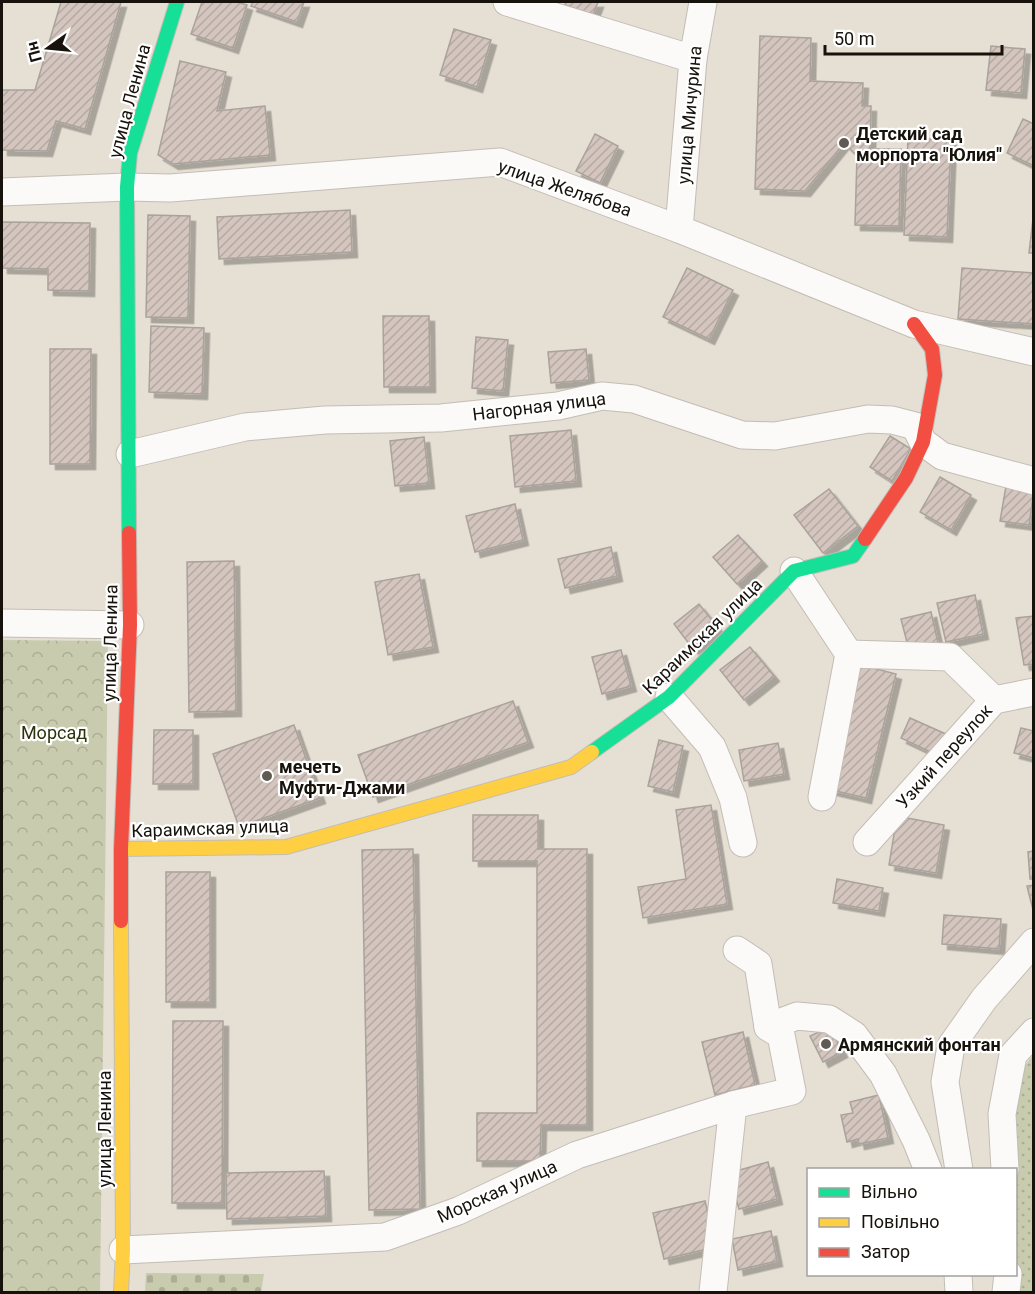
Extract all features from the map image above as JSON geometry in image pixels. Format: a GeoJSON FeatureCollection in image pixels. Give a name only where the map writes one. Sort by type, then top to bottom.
{"type":"FeatureCollection","features":[{"type":"Feature","properties":{"kind":"main road","name":"улица Ленина"},"geometry":{"type":"LineString","coordinates":[[121,1293],[123,1250],[121,849],[130,625],[127,187],[130,153],[177,2]]}},
{"type":"Feature","properties":{"kind":"main road"},"geometry":{"type":"LineString","coordinates":[[794,571],[853,556],[906,478],[922,442],[934,375],[932,349],[914,324]]}},
{"type":"Feature","properties":{"kind":"main road","name":"Караимская улица"},"geometry":{"type":"LineString","coordinates":[[121,849],[286,847],[571,767],[669,697],[794,571]]}},
{"type":"Feature","properties":{"kind":"street"},"geometry":{"type":"LineString","coordinates":[[507,2],[693,59]]}},
{"type":"Feature","properties":{"kind":"street","name":"улица Мичурина"},"geometry":{"type":"LineString","coordinates":[[680,229],[693,59],[702,2]]}},
{"type":"Feature","properties":{"kind":"street","name":"улица Желябова"},"geometry":{"type":"LineString","coordinates":[[2,192],[127,187],[170,188],[501,162],[680,229],[914,324],[1034,352]]}},
{"type":"Feature","properties":{"kind":"street","name":"Нагорная улица"},"geometry":{"type":"LineString","coordinates":[[130,454],[245,427],[325,420],[441,418],[558,406],[602,396],[634,399],[742,435],[775,436],[868,419],[892,420],[915,426],[922,442],[942,456],[1034,481]]}},
{"type":"Feature","properties":{"kind":"street"},"geometry":{"type":"LineString","coordinates":[[794,571],[849,654],[822,797]]}},
{"type":"Feature","properties":{"kind":"street"},"geometry":{"type":"LineString","coordinates":[[2,623],[130,625]]}},
{"type":"Feature","properties":{"kind":"street"},"geometry":{"type":"LineString","coordinates":[[849,654],[950,657],[994,700]]}},
{"type":"Feature","properties":{"kind":"street","name":"Узкий переулок"},"geometry":{"type":"LineString","coordinates":[[867,842],[994,700],[1034,692]]}},
{"type":"Feature","properties":{"kind":"street"},"geometry":{"type":"LineString","coordinates":[[669,697],[712,747],[733,798],[743,843]]}},
{"type":"Feature","properties":{"kind":"street"},"geometry":{"type":"LineString","coordinates":[[959,1168],[945,1083],[951,1046],[984,999],[1034,942]]}},
{"type":"Feature","properties":{"kind":"street"},"geometry":{"type":"LineString","coordinates":[[737,950],[758,964],[768,1027],[797,1016],[829,1019],[854,1035],[883,1074],[927,1168]]}},
{"type":"Feature","properties":{"kind":"street","name":"Морская улица"},"geometry":{"type":"LineString","coordinates":[[123,1250],[385,1238],[458,1211],[577,1155],[733,1105],[792,1091],[780,1035],[768,1027]]}},
{"type":"Feature","properties":{"kind":"street"},"geometry":{"type":"LineString","coordinates":[[1005,1168],[1002,1114],[1013,1055],[1034,1032]]}},
{"type":"Feature","properties":{"kind":"street"},"geometry":{"type":"LineString","coordinates":[[714,1293],[733,1105]]}},
{"type":"Feature","properties":{"kind":"street"},"geometry":{"type":"LineString","coordinates":[[958,1276],[959,1293]]}},
{"type":"Feature","properties":{"kind":"street"},"geometry":{"type":"LineString","coordinates":[[1006,1293],[1008,1276]]}},
{"type":"Feature","properties":{"kind":"green space","name":"Морсад"},"geometry":{"type":"Polygon","coordinates":[[[2,640],[108,641],[100,1292],[2,1292],[2,640]]]}},
{"type":"Feature","properties":{"kind":"green space"},"geometry":{"type":"Polygon","coordinates":[[[1033,1055],[1033,1292],[1018,1292],[1017,1168],[1012,1114],[1019,1074],[1033,1055]]]}},
{"type":"Feature","properties":{"kind":"green space"},"geometry":{"type":"Polygon","coordinates":[[[146,1273],[264,1274],[261,1292],[145,1292],[146,1273]]]}},
{"type":"Feature","properties":{"kind":"building"},"geometry":{"type":"Polygon","coordinates":[[[61,2],[121,2],[85,129],[56,121],[47,151],[2,150],[2,90],[35,90],[61,2]]]}},
{"type":"Feature","properties":{"kind":"building"},"geometry":{"type":"Polygon","coordinates":[[[202,2],[237,2],[247,5],[233,48],[191,34],[202,2]]]}},
{"type":"Feature","properties":{"kind":"building"},"geometry":{"type":"Polygon","coordinates":[[[253,2],[304,2],[297,22],[251,6],[253,2]]]}},
{"type":"Feature","properties":{"kind":"building"},"geometry":{"type":"Polygon","coordinates":[[[566,2],[598,2],[593,15],[565,5],[566,2]]]}},
{"type":"Feature","properties":{"kind":"building"},"geometry":{"type":"Polygon","coordinates":[[[454,29],[491,40],[477,87],[440,75],[454,29]]]}},
{"type":"Feature","properties":{"kind":"building"},"geometry":{"type":"Polygon","coordinates":[[[760,36],[811,38],[810,81],[863,83],[862,106],[871,106],[870,149],[901,149],[899,226],[855,225],[857,156],[844,143],[805,191],[755,189],[760,36]]]}},
{"type":"Feature","properties":{"kind":"building"},"geometry":{"type":"Polygon","coordinates":[[[991,46],[1025,49],[1021,93],[986,90],[991,46]]]}},
{"type":"Feature","properties":{"kind":"building"},"geometry":{"type":"Polygon","coordinates":[[[180,61],[226,72],[217,111],[265,106],[270,155],[173,164],[158,155],[180,61]]]}},
{"type":"Feature","properties":{"kind":"building"},"geometry":{"type":"Polygon","coordinates":[[[1023,119],[1034,124],[1034,166],[1007,153],[1023,119]]]}},
{"type":"Feature","properties":{"kind":"building"},"geometry":{"type":"Polygon","coordinates":[[[595,134],[618,146],[600,183],[576,171],[595,134]]]}},
{"type":"Feature","properties":{"kind":"building"},"geometry":{"type":"Polygon","coordinates":[[[908,138],[951,140],[947,237],[904,235],[908,138]]]}},
{"type":"Feature","properties":{"kind":"building"},"geometry":{"type":"Polygon","coordinates":[[[350,210],[352,252],[219,259],[217,217],[350,210]]]}},
{"type":"Feature","properties":{"kind":"building"},"geometry":{"type":"Polygon","coordinates":[[[1034,210],[1034,253],[1029,253],[1034,210]]]}},
{"type":"Feature","properties":{"kind":"building"},"geometry":{"type":"Polygon","coordinates":[[[148,215],[190,216],[188,318],[146,317],[148,215]]]}},
{"type":"Feature","properties":{"kind":"building"},"geometry":{"type":"Polygon","coordinates":[[[2,222],[90,223],[89,291],[48,290],[48,269],[2,268],[2,222]]]}},
{"type":"Feature","properties":{"kind":"building"},"geometry":{"type":"Polygon","coordinates":[[[687,268],[733,290],[709,339],[663,317],[687,268]]]}},
{"type":"Feature","properties":{"kind":"building"},"geometry":{"type":"Polygon","coordinates":[[[962,268],[1034,273],[1034,324],[958,319],[962,268]]]}},
{"type":"Feature","properties":{"kind":"building"},"geometry":{"type":"Polygon","coordinates":[[[383,316],[429,316],[430,387],[384,387],[383,316]]]}},
{"type":"Feature","properties":{"kind":"building"},"geometry":{"type":"Polygon","coordinates":[[[151,326],[204,328],[202,394],[149,392],[151,326]]]}},
{"type":"Feature","properties":{"kind":"building"},"geometry":{"type":"Polygon","coordinates":[[[476,337],[508,340],[503,391],[472,388],[476,337]]]}},
{"type":"Feature","properties":{"kind":"building"},"geometry":{"type":"Polygon","coordinates":[[[50,349],[91,349],[90,464],[50,464],[50,349]]]}},
{"type":"Feature","properties":{"kind":"building"},"geometry":{"type":"Polygon","coordinates":[[[586,349],[589,380],[551,383],[548,352],[586,349]]]}},
{"type":"Feature","properties":{"kind":"building"},"geometry":{"type":"Polygon","coordinates":[[[571,430],[576,481],[515,487],[510,436],[571,430]]]}},
{"type":"Feature","properties":{"kind":"building"},"geometry":{"type":"Polygon","coordinates":[[[890,436],[911,449],[892,481],[870,467],[890,436]]]}},
{"type":"Feature","properties":{"kind":"building"},"geometry":{"type":"Polygon","coordinates":[[[424,437],[429,483],[395,486],[390,441],[424,437]]]}},
{"type":"Feature","properties":{"kind":"building"},"geometry":{"type":"Polygon","coordinates":[[[940,477],[971,495],[951,530],[920,512],[940,477]]]}},
{"type":"Feature","properties":{"kind":"building"},"geometry":{"type":"Polygon","coordinates":[[[1006,486],[1034,490],[1029,525],[1000,521],[1006,486]]]}},
{"type":"Feature","properties":{"kind":"building"},"geometry":{"type":"Polygon","coordinates":[[[829,489],[858,526],[823,553],[794,515],[829,489]]]}},
{"type":"Feature","properties":{"kind":"building"},"geometry":{"type":"Polygon","coordinates":[[[515,504],[523,540],[475,552],[466,516],[515,504]]]}},
{"type":"Feature","properties":{"kind":"building"},"geometry":{"type":"Polygon","coordinates":[[[738,535],[762,561],[737,584],[713,557],[738,535]]]}},
{"type":"Feature","properties":{"kind":"building"},"geometry":{"type":"Polygon","coordinates":[[[611,547],[617,576],[565,588],[558,559],[611,547]]]}},
{"type":"Feature","properties":{"kind":"building"},"geometry":{"type":"Polygon","coordinates":[[[234,561],[236,711],[189,712],[187,562],[234,561]]]}},
{"type":"Feature","properties":{"kind":"building"},"geometry":{"type":"Polygon","coordinates":[[[419,574],[433,647],[388,655],[375,582],[419,574]]]}},
{"type":"Feature","properties":{"kind":"building"},"geometry":{"type":"Polygon","coordinates":[[[975,595],[983,634],[946,642],[937,603],[975,595]]]}},
{"type":"Feature","properties":{"kind":"building"},"geometry":{"type":"Polygon","coordinates":[[[699,604],[719,629],[693,649],[674,624],[699,604]]]}},
{"type":"Feature","properties":{"kind":"building"},"geometry":{"type":"Polygon","coordinates":[[[931,612],[938,643],[909,650],[901,619],[931,612]]]}},
{"type":"Feature","properties":{"kind":"building"},"geometry":{"type":"Polygon","coordinates":[[[1034,616],[1034,664],[1024,665],[1016,618],[1034,616]]]}},
{"type":"Feature","properties":{"kind":"building"},"geometry":{"type":"Polygon","coordinates":[[[750,647],[774,676],[744,700],[720,670],[750,647]]]}},
{"type":"Feature","properties":{"kind":"building"},"geometry":{"type":"Polygon","coordinates":[[[621,650],[631,686],[602,694],[592,657],[621,650]]]}},
{"type":"Feature","properties":{"kind":"building"},"geometry":{"type":"Polygon","coordinates":[[[857,664],[896,674],[866,798],[827,789],[857,664]]]}},
{"type":"Feature","properties":{"kind":"building"},"geometry":{"type":"Polygon","coordinates":[[[513,701],[528,742],[373,797],[358,755],[513,701]]]}},
{"type":"Feature","properties":{"kind":"building"},"geometry":{"type":"Polygon","coordinates":[[[910,718],[948,735],[939,756],[901,738],[910,718]]]}},
{"type":"Feature","properties":{"kind":"building","name":"мечеть Муфти-Джами"},"geometry":{"type":"Polygon","coordinates":[[[294,725],[320,798],[239,827],[213,754],[294,725]]]}},
{"type":"Feature","properties":{"kind":"building"},"geometry":{"type":"Polygon","coordinates":[[[1021,728],[1034,731],[1034,758],[1014,753],[1021,728]]]}},
{"type":"Feature","properties":{"kind":"building"},"geometry":{"type":"Polygon","coordinates":[[[154,730],[193,730],[193,784],[153,784],[154,730]]]}},
{"type":"Feature","properties":{"kind":"building"},"geometry":{"type":"Polygon","coordinates":[[[659,740],[683,746],[673,792],[648,786],[659,740]]]}},
{"type":"Feature","properties":{"kind":"building"},"geometry":{"type":"Polygon","coordinates":[[[778,743],[784,774],[744,781],[739,750],[778,743]]]}},
{"type":"Feature","properties":{"kind":"building"},"geometry":{"type":"Polygon","coordinates":[[[711,805],[727,904],[643,918],[638,887],[686,879],[676,810],[711,805]]]}},
{"type":"Feature","properties":{"kind":"building"},"geometry":{"type":"Polygon","coordinates":[[[473,815],[538,815],[538,849],[587,849],[587,1125],[541,1125],[540,1161],[477,1161],[477,1113],[537,1113],[537,861],[473,861],[473,815]]]}},
{"type":"Feature","properties":{"kind":"building"},"geometry":{"type":"Polygon","coordinates":[[[897,816],[944,825],[936,873],[889,865],[897,816]]]}},
{"type":"Feature","properties":{"kind":"building"},"geometry":{"type":"Polygon","coordinates":[[[413,849],[420,1209],[369,1210],[362,850],[413,849]]]}},
{"type":"Feature","properties":{"kind":"building"},"geometry":{"type":"Polygon","coordinates":[[[1034,851],[1034,879],[1030,879],[1028,852],[1034,851]]]}},
{"type":"Feature","properties":{"kind":"building"},"geometry":{"type":"Polygon","coordinates":[[[166,872],[210,872],[210,1002],[166,1002],[166,872]]]}},
{"type":"Feature","properties":{"kind":"building"},"geometry":{"type":"Polygon","coordinates":[[[837,879],[883,888],[879,911],[833,903],[837,879]]]}},
{"type":"Feature","properties":{"kind":"building"},"geometry":{"type":"Polygon","coordinates":[[[1034,885],[1034,910],[1033,910],[1027,886],[1034,885]]]}},
{"type":"Feature","properties":{"kind":"building"},"geometry":{"type":"Polygon","coordinates":[[[944,915],[1001,919],[999,949],[942,944],[944,915]]]}},
{"type":"Feature","properties":{"kind":"building"},"geometry":{"type":"Polygon","coordinates":[[[173,1021],[223,1021],[222,1203],[172,1203],[173,1021]]]}},
{"type":"Feature","properties":{"kind":"building","name":"Армянский фонтан"},"geometry":{"type":"Polygon","coordinates":[[[830,1027],[842,1052],[823,1062],[810,1036],[830,1027]]]}},
{"type":"Feature","properties":{"kind":"building"},"geometry":{"type":"Polygon","coordinates":[[[743,1032],[755,1085],[715,1095],[702,1042],[743,1032]]]}},
{"type":"Feature","properties":{"kind":"building"},"geometry":{"type":"Polygon","coordinates":[[[879,1095],[888,1138],[859,1144],[858,1139],[847,1142],[841,1115],[853,1113],[850,1102],[879,1095]]]}},
{"type":"Feature","properties":{"kind":"building"},"geometry":{"type":"Polygon","coordinates":[[[768,1162],[777,1199],[739,1209],[729,1173],[768,1162]]]}},
{"type":"Feature","properties":{"kind":"building"},"geometry":{"type":"Polygon","coordinates":[[[324,1171],[326,1216],[227,1219],[226,1173],[324,1171]]]}},
{"type":"Feature","properties":{"kind":"building"},"geometry":{"type":"Polygon","coordinates":[[[705,1201],[716,1247],[664,1259],[653,1213],[705,1201]]]}},
{"type":"Feature","properties":{"kind":"building"},"geometry":{"type":"Polygon","coordinates":[[[771,1231],[777,1261],[738,1270],[732,1239],[771,1231]]]}},
{"type":"Feature","properties":{"kind":"traffic: fast"},"geometry":{"type":"LineString","coordinates":[[129,533],[127,187],[130,153],[177,2]]}},
{"type":"Feature","properties":{"kind":"traffic: fast"},"geometry":{"type":"LineString","coordinates":[[592,752],[669,697],[794,571],[853,556],[865,539]]}},
{"type":"Feature","properties":{"kind":"traffic: slow"},"geometry":{"type":"LineString","coordinates":[[121,849],[286,847],[571,767],[592,752]]}},
{"type":"Feature","properties":{"kind":"traffic: slow"},"geometry":{"type":"LineString","coordinates":[[121,921],[123,1250],[121,1292]]}},
{"type":"Feature","properties":{"kind":"traffic: jam"},"geometry":{"type":"LineString","coordinates":[[865,539],[906,478],[923,442],[935,375],[932,349],[914,324]]}},
{"type":"Feature","properties":{"kind":"traffic: jam"},"geometry":{"type":"LineString","coordinates":[[121,921],[121,849],[130,625],[129,533]]}},
{"type":"Feature","properties":{"kind":"place","name":"Детский сад морпорта \"Юлия\""},"geometry":{"type":"Point","coordinates":[844,143]}},
{"type":"Feature","properties":{"kind":"place","name":"мечеть Муфти-Джами"},"geometry":{"type":"Point","coordinates":[267,776]}},
{"type":"Feature","properties":{"kind":"place","name":"Армянский фонтан"},"geometry":{"type":"Point","coordinates":[826,1044]}}]}
